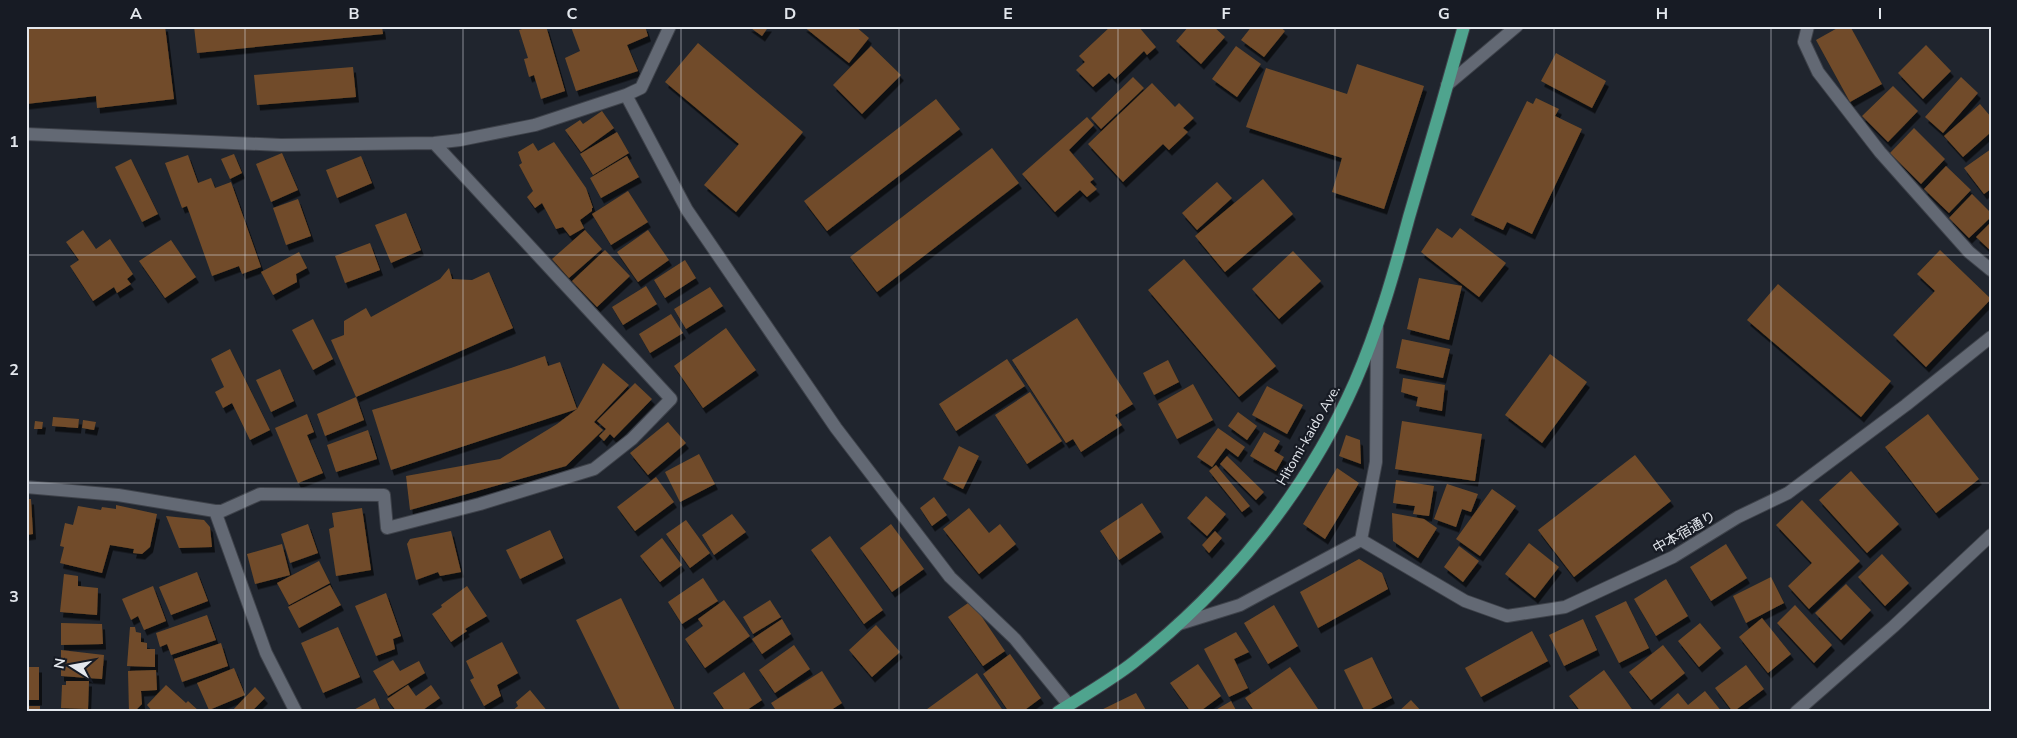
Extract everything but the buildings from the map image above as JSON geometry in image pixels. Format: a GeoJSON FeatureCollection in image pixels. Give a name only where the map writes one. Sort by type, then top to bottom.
{"type":"FeatureCollection","features":[{"type":"Feature","properties":{"kind":"main road","name":"Hitomi-kaido Ave."},"geometry":{"type":"LineString","coordinates":[[1064,708],[1132,663],[1179,624],[1223,581],[1266,530],[1308,470],[1336,422],[1355,382],[1377,324],[1464,26]]}},
{"type":"Feature","properties":{"kind":"street"},"geometry":{"type":"LineString","coordinates":[[26,134],[281,146],[434,143],[535,125],[626,96],[641,88],[670,26]]}},
{"type":"Feature","properties":{"kind":"street"},"geometry":{"type":"LineString","coordinates":[[1447,85],[1517,26]]}},
{"type":"Feature","properties":{"kind":"street"},"geometry":{"type":"LineString","coordinates":[[1808,26],[1804,42],[1818,72],[1886,159],[1969,252],[1991,270]]}},
{"type":"Feature","properties":{"kind":"street"},"geometry":{"type":"LineString","coordinates":[[626,96],[687,210],[836,428],[950,577],[1015,639],[1064,708]]}},
{"type":"Feature","properties":{"kind":"street"},"geometry":{"type":"LineString","coordinates":[[26,487],[118,495],[215,511],[222,511],[260,494],[384,495],[387,528],[480,504],[594,469],[632,439],[671,398],[434,143]]}},
{"type":"Feature","properties":{"kind":"street"},"geometry":{"type":"LineString","coordinates":[[1179,624],[1240,605],[1361,540],[1376,462],[1377,324]]}},
{"type":"Feature","properties":{"kind":"street","name":"中本宿通り"},"geometry":{"type":"LineString","coordinates":[[1361,540],[1465,601],[1507,616],[1565,607],[1673,557],[1738,517],[1788,493],[1906,405],[1991,337]]}},
{"type":"Feature","properties":{"kind":"street"},"geometry":{"type":"LineString","coordinates":[[215,511],[266,653],[296,712]]}},
{"type":"Feature","properties":{"kind":"street"},"geometry":{"type":"LineString","coordinates":[[1796,712],[1894,626],[1991,535]]}}]}
